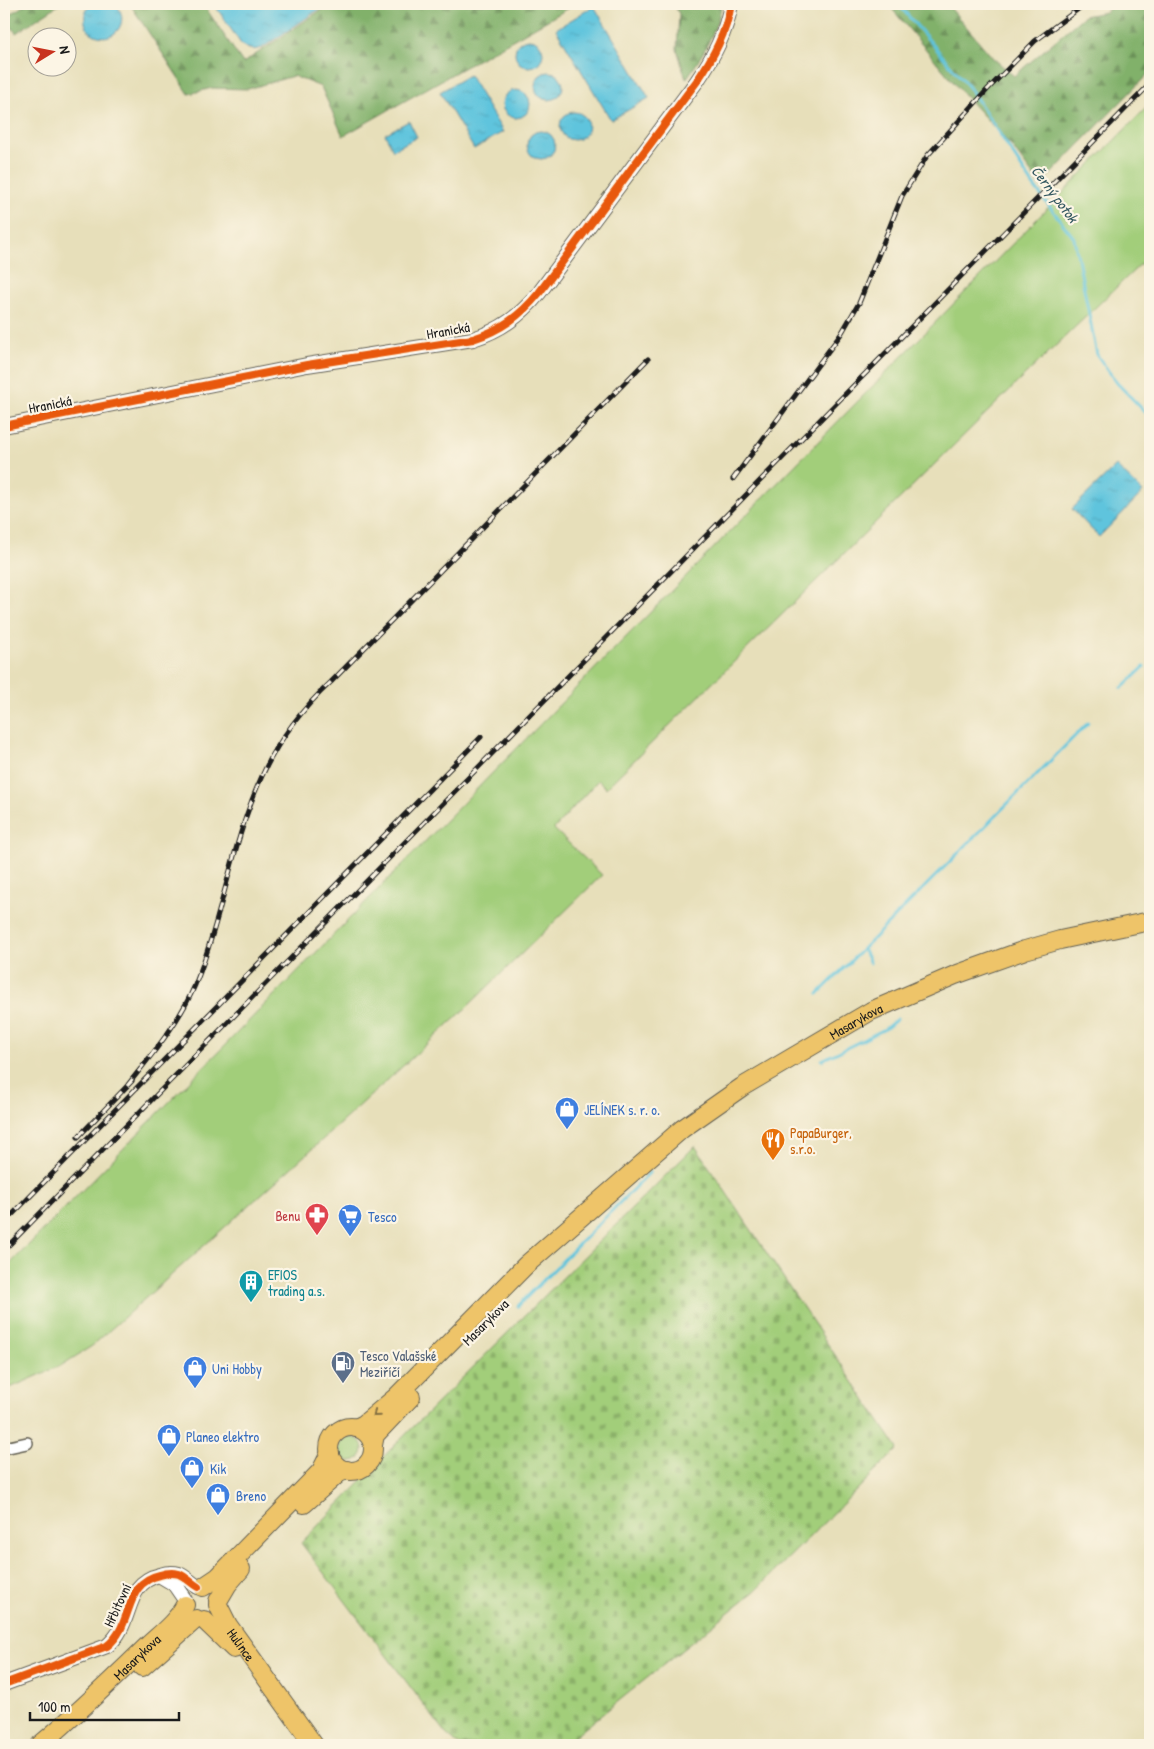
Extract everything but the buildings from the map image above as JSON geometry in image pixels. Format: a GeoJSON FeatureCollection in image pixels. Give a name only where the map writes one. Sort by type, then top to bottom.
{"type":"FeatureCollection","features":[{"type":"Feature","properties":{"kind":"main road","name":"Masarykova"},"geometry":{"type":"LineString","coordinates":[[200,1587],[218,1578],[321,1471],[330,1453],[330,1444],[336,1433],[343,1429],[356,1428],[364,1424],[395,1398],[526,1265],[682,1129],[734,1092],[871,1011],[955,975],[1025,950],[1087,933],[1150,921]]}},
{"type":"Feature","properties":{"kind":"main road","name":"Masarykova"},"geometry":{"type":"LineString","coordinates":[[218,1603],[223,1591],[239,1571],[312,1495],[339,1473],[355,1470],[366,1465],[371,1458],[375,1435],[534,1273],[601,1201]]}},
{"type":"Feature","properties":{"kind":"main road"},"geometry":{"type":"LineString","coordinates":[[356,1428],[367,1434],[373,1445]]}},
{"type":"Feature","properties":{"kind":"main road"},"geometry":{"type":"LineString","coordinates":[[330,1453],[336,1464],[347,1470]]}},
{"type":"Feature","properties":{"kind":"main road"},"geometry":{"type":"LineString","coordinates":[[200,1587],[215,1593],[218,1603],[214,1615],[200,1620],[188,1614],[185,1602],[190,1592],[200,1587]]}},
{"type":"Feature","properties":{"kind":"main road","name":"Masarykova"},"geometry":{"type":"LineString","coordinates":[[40,1745],[66,1723],[165,1629],[178,1616],[185,1602]]}},
{"type":"Feature","properties":{"kind":"main road","name":"Hulince"},"geometry":{"type":"LineString","coordinates":[[218,1603],[228,1625],[314,1745]]}},
{"type":"Feature","properties":{"kind":"main road","name":"Masarykova"},"geometry":{"type":"LineString","coordinates":[[57,1745],[200,1620]]}},
{"type":"Feature","properties":{"kind":"main road","name":"Hulince"},"geometry":{"type":"LineString","coordinates":[[200,1620],[268,1682]]}},
{"type":"Feature","properties":{"kind":"street","name":"Hranická"},"geometry":{"type":"LineString","coordinates":[[4,426],[308,365],[473,339],[499,329],[517,317],[539,293],[697,81],[721,40],[731,4]]}},
{"type":"Feature","properties":{"kind":"street"},"geometry":{"type":"LineString","coordinates":[[4,1448],[27,1443]]}},
{"type":"Feature","properties":{"kind":"street"},"geometry":{"type":"LineString","coordinates":[[159,1575],[179,1574],[200,1587]]}},
{"type":"Feature","properties":{"kind":"street"},"geometry":{"type":"LineString","coordinates":[[159,1575],[174,1584],[185,1602]]}},
{"type":"Feature","properties":{"kind":"street","name":"Hřbitovní"},"geometry":{"type":"LineString","coordinates":[[4,1684],[108,1646],[116,1638],[123,1626],[131,1601],[138,1587],[147,1579],[159,1575]]}},
{"type":"Feature","properties":{"kind":"green space"},"geometry":{"type":"Polygon","coordinates":[[[26,4],[60,4],[16,33],[9,23],[11,14],[26,4]]]}},
{"type":"Feature","properties":{"kind":"green space"},"geometry":{"type":"Polygon","coordinates":[[[130,4],[203,4],[243,63],[330,4],[576,4],[343,136],[321,87],[293,76],[248,89],[212,88],[189,94],[130,4]]]}},
{"type":"Feature","properties":{"kind":"green space"},"geometry":{"type":"Polygon","coordinates":[[[674,4],[722,4],[708,43],[686,79],[677,49],[679,14],[674,4]]]}},
{"type":"Feature","properties":{"kind":"green space"},"geometry":{"type":"Polygon","coordinates":[[[888,4],[947,4],[993,58],[1014,76],[1084,16],[1105,12],[1116,4],[1150,4],[1150,72],[1040,185],[1012,147],[960,90],[888,4]]]}},
{"type":"Feature","properties":{"kind":"green space"},"geometry":{"type":"Polygon","coordinates":[[[1150,104],[1150,255],[1019,381],[606,788],[598,780],[554,829],[602,875],[462,1012],[92,1346],[62,1365],[10,1388],[4,1376],[4,1270],[1150,104]]]}},
{"type":"Feature","properties":{"kind":"green space"},"geometry":{"type":"Polygon","coordinates":[[[695,1146],[898,1449],[755,1591],[564,1745],[459,1745],[446,1734],[301,1543],[358,1485],[369,1471],[695,1146]]]}},
{"type":"Feature","properties":{"kind":"green space"},"geometry":{"type":"Polygon","coordinates":[[[351,1437],[356,1438],[362,1444],[362,1454],[356,1460],[351,1461],[346,1460],[340,1454],[339,1449],[340,1444],[346,1438],[351,1437]]]}},
{"type":"Feature","properties":{"kind":"water"},"geometry":{"type":"Polygon","coordinates":[[[90,4],[116,5],[122,19],[117,32],[110,36],[102,37],[89,31],[85,24],[85,15],[90,4]]]}},
{"type":"Feature","properties":{"kind":"water"},"geometry":{"type":"Polygon","coordinates":[[[214,4],[327,4],[262,48],[253,50],[241,44],[214,4]]]}},
{"type":"Feature","properties":{"kind":"water"},"geometry":{"type":"Polygon","coordinates":[[[594,6],[649,98],[611,120],[556,29],[594,6]]]}},
{"type":"Feature","properties":{"kind":"water"},"geometry":{"type":"Polygon","coordinates":[[[529,39],[539,43],[543,53],[539,63],[529,67],[519,63],[515,53],[519,43],[529,39]]]}},
{"type":"Feature","properties":{"kind":"water"},"geometry":{"type":"Polygon","coordinates":[[[549,72],[559,76],[563,86],[559,96],[549,100],[539,96],[535,86],[539,76],[549,72]]]}},
{"type":"Feature","properties":{"kind":"water"},"geometry":{"type":"Polygon","coordinates":[[[469,75],[503,132],[474,149],[440,92],[469,75]]]}},
{"type":"Feature","properties":{"kind":"water"},"geometry":{"type":"Polygon","coordinates":[[[516,90],[526,94],[530,104],[526,114],[516,118],[506,114],[502,104],[506,94],[516,90]]]}},
{"type":"Feature","properties":{"kind":"water"},"geometry":{"type":"Polygon","coordinates":[[[574,112],[584,116],[588,126],[584,136],[574,140],[564,136],[560,126],[564,116],[574,112]]]}},
{"type":"Feature","properties":{"kind":"water"},"geometry":{"type":"Polygon","coordinates":[[[409,121],[417,137],[393,150],[385,134],[409,121]]]}},
{"type":"Feature","properties":{"kind":"water"},"geometry":{"type":"Polygon","coordinates":[[[541,131],[551,135],[555,145],[551,155],[541,159],[531,155],[527,145],[531,135],[541,131]]]}},
{"type":"Feature","properties":{"kind":"water"},"geometry":{"type":"Polygon","coordinates":[[[1116,466],[1143,492],[1099,537],[1072,509],[1116,466]]]}},
{"type":"Feature","properties":{"kind":"waterway","name":"Černý potok"},"geometry":{"type":"LineString","coordinates":[[898,4],[969,87],[1033,185],[1074,238],[1097,355],[1117,383],[1150,417]]}},
{"type":"Feature","properties":{"kind":"waterway"},"geometry":{"type":"LineString","coordinates":[[1122,688],[1144,667]]}},
{"type":"Feature","properties":{"kind":"waterway"},"geometry":{"type":"LineString","coordinates":[[818,994],[1088,723]]}},
{"type":"Feature","properties":{"kind":"waterway"},"geometry":{"type":"LineString","coordinates":[[863,949],[870,963]]}},
{"type":"Feature","properties":{"kind":"waterway"},"geometry":{"type":"LineString","coordinates":[[822,1060],[885,1029],[897,1019]]}},
{"type":"Feature","properties":{"kind":"waterway"},"geometry":{"type":"LineString","coordinates":[[518,1306],[650,1172]]}},
{"type":"Feature","properties":{"kind":"railway"},"geometry":{"type":"LineString","coordinates":[[733,479],[841,334],[859,303],[902,196],[927,156],[1035,41],[1085,4]]}},
{"type":"Feature","properties":{"kind":"railway"},"geometry":{"type":"LineString","coordinates":[[4,1250],[1150,84]]}},
{"type":"Feature","properties":{"kind":"railway"},"geometry":{"type":"LineString","coordinates":[[127,1086],[173,1025],[189,999],[213,934],[235,853],[252,801],[268,763],[283,737],[321,692],[648,359]]}},
{"type":"Feature","properties":{"kind":"railway"},"geometry":{"type":"LineString","coordinates":[[4,1223],[481,737]]}},
{"type":"Feature","properties":{"kind":"railway"},"geometry":{"type":"LineString","coordinates":[[78,1137],[132,1081]]}},
{"type":"Feature","properties":{"kind":"cycle path"},"geometry":{"type":"LineString","coordinates":[[4,426],[307,365],[473,339],[501,327],[525,309],[539,293],[697,81],[719,44],[731,4]]}},
{"type":"Feature","properties":{"kind":"cycle path"},"geometry":{"type":"LineString","coordinates":[[4,1684],[107,1646],[122,1627],[134,1595],[148,1579],[176,1573],[198,1587]]}},
{"type":"Feature","properties":{"kind":"place","name":"JELÍNEK s. r. o."},"geometry":{"type":"Point","coordinates":[567,1130]}},
{"type":"Feature","properties":{"kind":"place","name":"PapaBurger, s.r.o."},"geometry":{"type":"Point","coordinates":[773,1161]}},
{"type":"Feature","properties":{"kind":"place","name":"Benu"},"geometry":{"type":"Point","coordinates":[317,1236]}},
{"type":"Feature","properties":{"kind":"place","name":"Tesco"},"geometry":{"type":"Point","coordinates":[350,1237]}},
{"type":"Feature","properties":{"kind":"place","name":"EFIOS trading a.s."},"geometry":{"type":"Point","coordinates":[251,1303]}},
{"type":"Feature","properties":{"kind":"place","name":"Tesco Valašské Meziříčí"},"geometry":{"type":"Point","coordinates":[343,1384]}},
{"type":"Feature","properties":{"kind":"place","name":"Uni Hobby"},"geometry":{"type":"Point","coordinates":[195,1389]}},
{"type":"Feature","properties":{"kind":"place","name":"Planeo elektro"},"geometry":{"type":"Point","coordinates":[169,1457]}},
{"type":"Feature","properties":{"kind":"place","name":"Kik"},"geometry":{"type":"Point","coordinates":[192,1489]}},
{"type":"Feature","properties":{"kind":"place","name":"Breno"},"geometry":{"type":"Point","coordinates":[218,1516]}}]}
